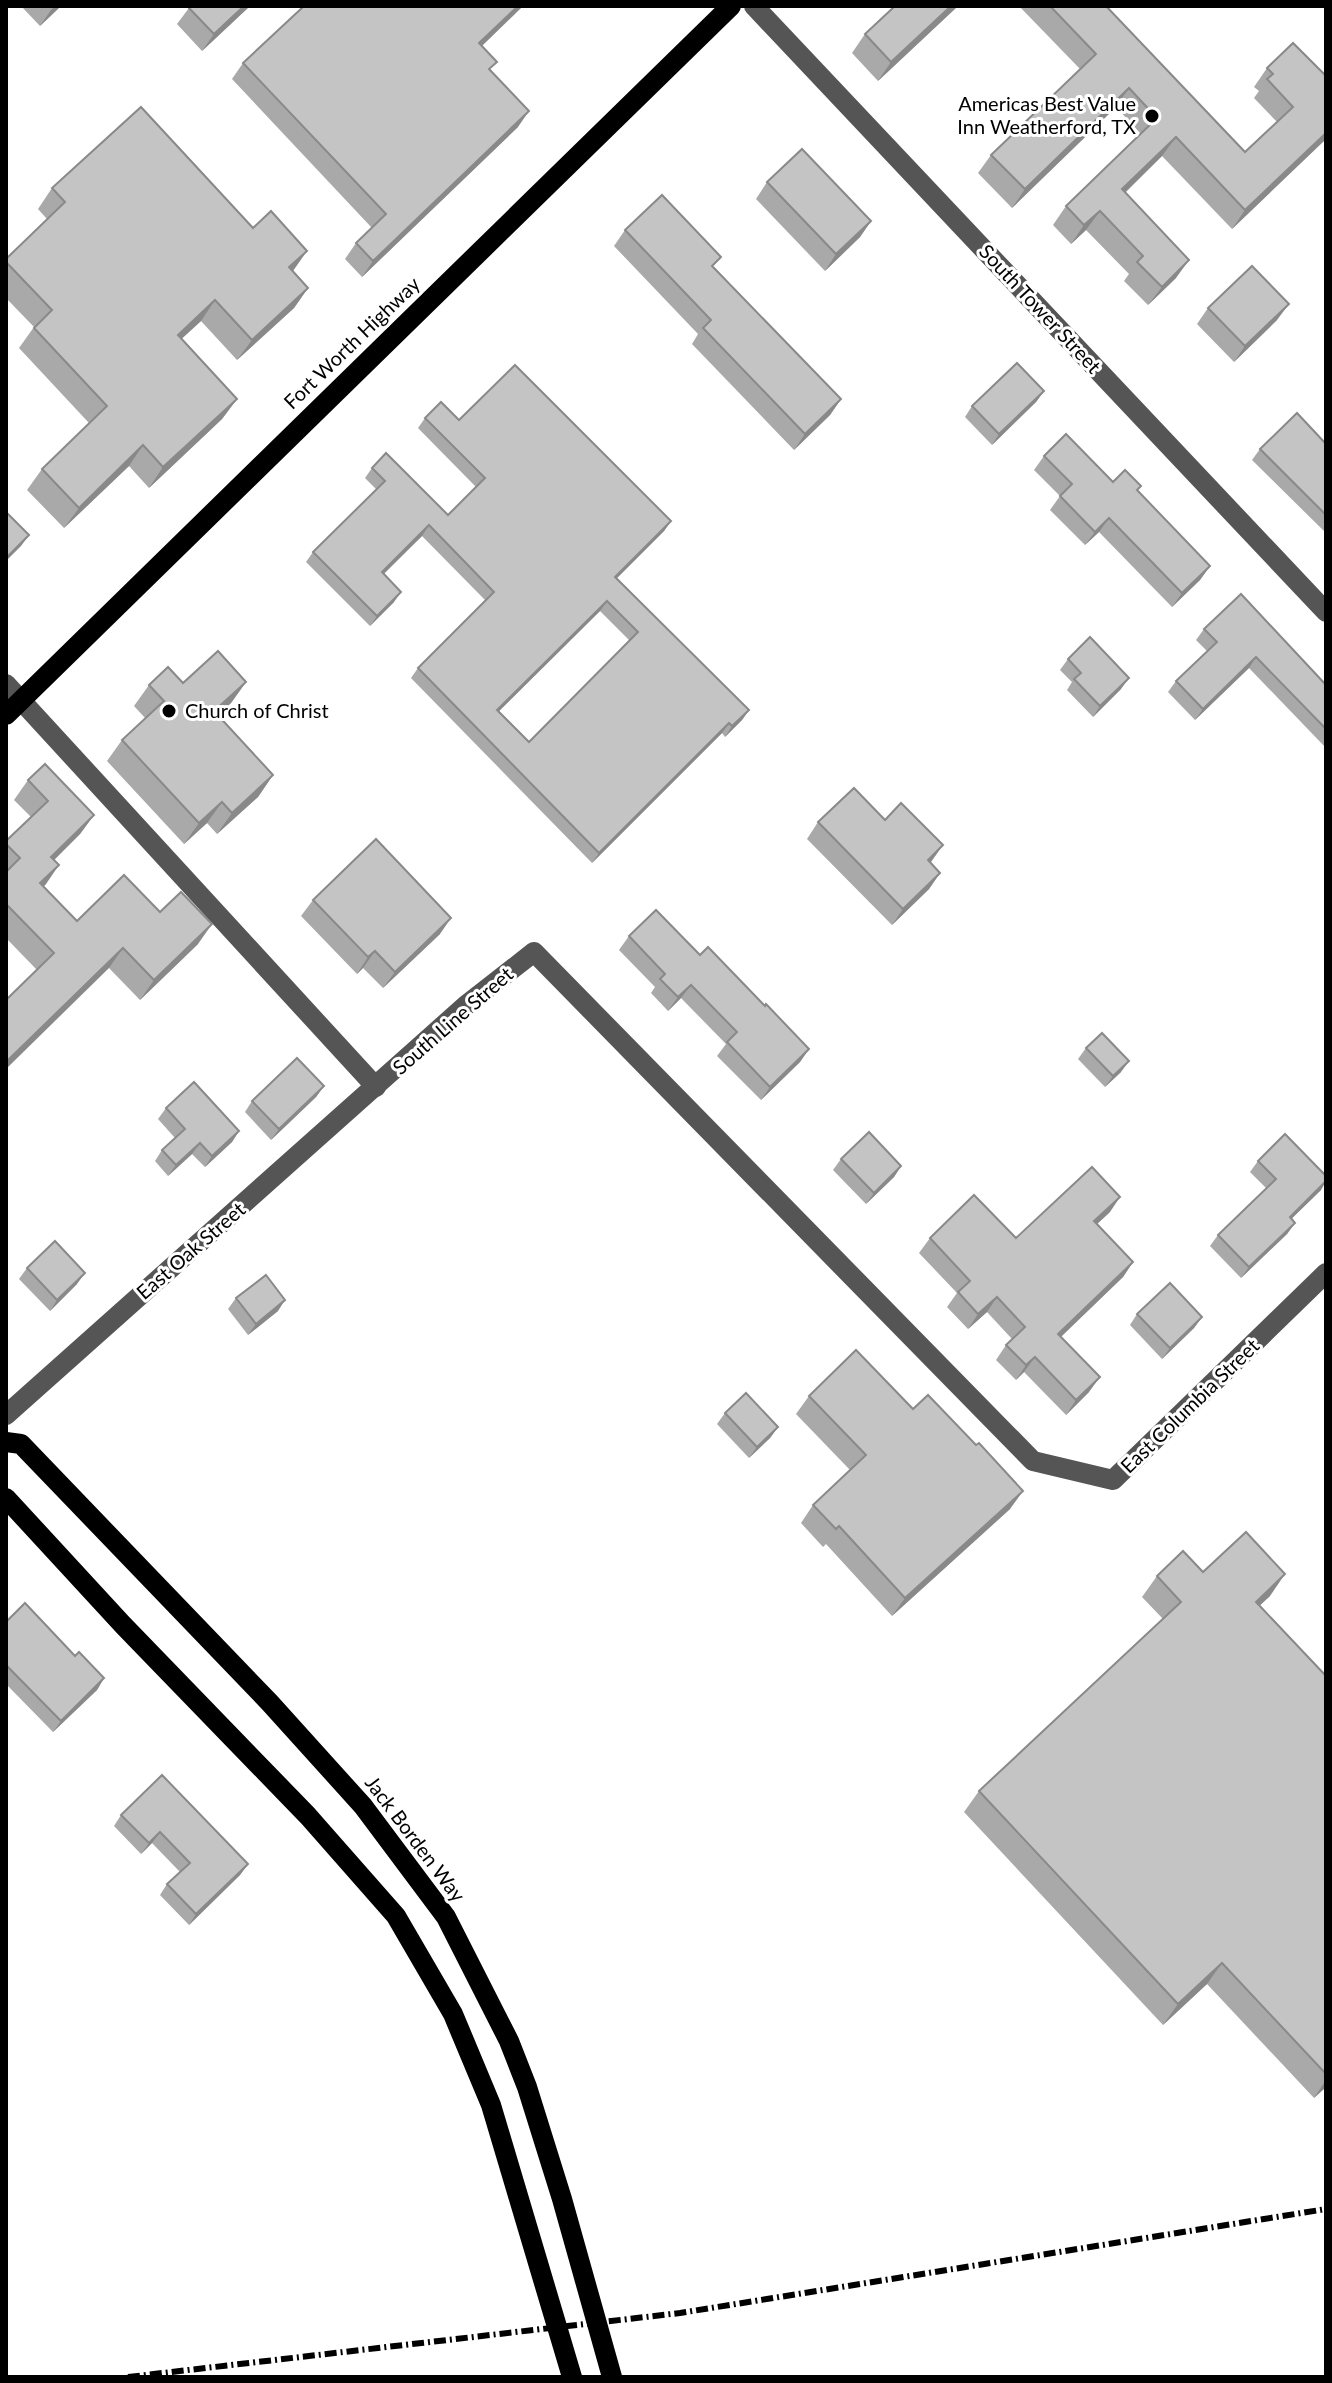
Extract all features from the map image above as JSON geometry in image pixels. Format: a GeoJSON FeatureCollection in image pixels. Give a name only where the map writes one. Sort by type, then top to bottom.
{"type":"FeatureCollection","features":[{"type":"Feature","properties":{"kind":"main road","name":"Fort Worth Highway"},"geometry":{"type":"LineString","coordinates":[[6,715],[731,6]]}},
{"type":"Feature","properties":{"kind":"main road","name":"Jack Borden Way"},"geometry":{"type":"LineString","coordinates":[[6,1442],[21,1444],[270,1703],[363,1806],[446,1917],[509,2041],[527,2087],[612,2377]]}},
{"type":"Feature","properties":{"kind":"main road"},"geometry":{"type":"LineString","coordinates":[[6,1498],[308,1816],[396,1916],[453,2014],[491,2105],[572,2377]]}},
{"type":"Feature","properties":{"kind":"street","name":"South Tower Street"},"geometry":{"type":"LineString","coordinates":[[754,6],[1326,612]]}},
{"type":"Feature","properties":{"kind":"street","name":"South Line Street"},"geometry":{"type":"LineString","coordinates":[[6,684],[376,1087],[465,1006],[534,952],[1033,1461]]}},
{"type":"Feature","properties":{"kind":"street","name":"East Oak Street"},"geometry":{"type":"LineString","coordinates":[[6,1415],[376,1087]]}},
{"type":"Feature","properties":{"kind":"street","name":"East Columbia Street"},"geometry":{"type":"LineString","coordinates":[[1033,1461],[1113,1480],[1326,1273]]}},
{"type":"Feature","properties":{"kind":"building"},"geometry":{"type":"Polygon","coordinates":[[[244,6],[214,34],[189,8],[244,6]]]}},
{"type":"Feature","properties":{"kind":"building"},"geometry":{"type":"Polygon","coordinates":[[[304,6],[518,6],[479,43],[497,62],[489,69],[529,111],[373,261],[356,243],[386,214],[243,63],[304,6]]]}},
{"type":"Feature","properties":{"kind":"building"},"geometry":{"type":"Polygon","coordinates":[[[895,6],[951,6],[891,62],[865,34],[895,6]]]}},
{"type":"Feature","properties":{"kind":"building"},"geometry":{"type":"Polygon","coordinates":[[[1050,6],[1106,6],[1245,152],[1293,107],[1267,79],[1273,74],[1267,68],[1293,43],[1326,76],[1326,133],[1245,210],[1176,137],[1122,189],[1189,260],[1162,287],[1137,262],[1143,256],[1100,211],[1084,225],[1066,206],[1157,118],[1129,88],[1025,189],[991,155],[1096,54],[1050,6]]]}},
{"type":"Feature","properties":{"kind":"building"},"geometry":{"type":"Polygon","coordinates":[[[141,107],[253,228],[271,211],[307,251],[289,267],[308,288],[252,340],[215,300],[178,335],[237,399],[163,467],[143,445],[79,508],[42,469],[107,406],[34,328],[52,310],[6,259],[65,202],[52,188],[141,107]]]}},
{"type":"Feature","properties":{"kind":"building"},"geometry":{"type":"Polygon","coordinates":[[[802,149],[871,221],[836,254],[767,182],[802,149]]]}},
{"type":"Feature","properties":{"kind":"building"},"geometry":{"type":"Polygon","coordinates":[[[662,195],[721,257],[712,266],[841,399],[805,434],[703,328],[711,320],[625,230],[662,195]]]}},
{"type":"Feature","properties":{"kind":"building"},"geometry":{"type":"Polygon","coordinates":[[[1252,266],[1289,304],[1245,346],[1208,308],[1252,266]]]}},
{"type":"Feature","properties":{"kind":"building"},"geometry":{"type":"Polygon","coordinates":[[[1017,363],[1044,391],[999,434],[972,406],[1017,363]]]}},
{"type":"Feature","properties":{"kind":"building"},"geometry":{"type":"Polygon","coordinates":[[[515,365],[671,521],[615,577],[749,710],[732,726],[729,723],[599,853],[418,668],[494,592],[429,525],[382,572],[401,592],[377,616],[313,552],[385,481],[372,468],[386,453],[448,515],[485,478],[425,418],[441,402],[459,420],[515,365]],[[607,601],[497,710],[529,742],[638,632],[607,601]]]}},
{"type":"Feature","properties":{"kind":"building"},"geometry":{"type":"Polygon","coordinates":[[[1297,413],[1326,444],[1326,515],[1260,449],[1297,413]]]}},
{"type":"Feature","properties":{"kind":"building"},"geometry":{"type":"Polygon","coordinates":[[[1066,434],[1113,482],[1125,470],[1141,486],[1137,490],[1210,566],[1182,593],[1109,518],[1095,532],[1060,496],[1072,484],[1044,456],[1066,434]]]}},
{"type":"Feature","properties":{"kind":"building"},"geometry":{"type":"Polygon","coordinates":[[[6,512],[29,535],[8,556],[6,554],[6,512]]]}},
{"type":"Feature","properties":{"kind":"building"},"geometry":{"type":"Polygon","coordinates":[[[1241,594],[1326,685],[1326,729],[1256,657],[1203,709],[1176,681],[1217,642],[1204,629],[1241,594]]]}},
{"type":"Feature","properties":{"kind":"building"},"geometry":{"type":"Polygon","coordinates":[[[1090,637],[1129,678],[1100,706],[1074,679],[1081,673],[1068,659],[1090,637]]]}},
{"type":"Feature","properties":{"kind":"building"},"geometry":{"type":"Polygon","coordinates":[[[218,651],[246,682],[214,711],[273,775],[232,813],[222,802],[199,823],[122,740],[164,701],[149,685],[168,667],[183,683],[218,651]]]}},
{"type":"Feature","properties":{"kind":"building"},"geometry":{"type":"Polygon","coordinates":[[[45,764],[94,815],[51,857],[59,865],[40,883],[77,921],[124,875],[160,912],[181,892],[212,924],[154,980],[123,948],[6,1062],[6,1000],[54,953],[6,904],[6,872],[20,858],[6,841],[48,801],[28,780],[45,764]]]}},
{"type":"Feature","properties":{"kind":"building"},"geometry":{"type":"Polygon","coordinates":[[[854,788],[885,820],[901,803],[943,845],[928,860],[940,873],[903,909],[818,822],[854,788]]]}},
{"type":"Feature","properties":{"kind":"building"},"geometry":{"type":"Polygon","coordinates":[[[376,839],[451,918],[395,972],[375,951],[368,957],[313,900],[376,839]]]}},
{"type":"Feature","properties":{"kind":"building"},"geometry":{"type":"Polygon","coordinates":[[[656,910],[700,955],[708,947],[809,1049],[770,1087],[727,1042],[737,1032],[691,985],[678,997],[660,979],[665,974],[629,936],[656,910]]]}},
{"type":"Feature","properties":{"kind":"building"},"geometry":{"type":"Polygon","coordinates":[[[1102,1033],[1129,1061],[1113,1076],[1086,1048],[1102,1033]]]}},
{"type":"Feature","properties":{"kind":"building"},"geometry":{"type":"Polygon","coordinates":[[[297,1058],[324,1086],[279,1129],[252,1101],[297,1058]]]}},
{"type":"Feature","properties":{"kind":"building"},"geometry":{"type":"Polygon","coordinates":[[[194,1082],[239,1131],[212,1156],[200,1143],[176,1165],[162,1150],[185,1129],[166,1108],[194,1082]]]}},
{"type":"Feature","properties":{"kind":"building"},"geometry":{"type":"Polygon","coordinates":[[[869,1132],[901,1166],[874,1193],[841,1159],[869,1132]]]}},
{"type":"Feature","properties":{"kind":"building"},"geometry":{"type":"Polygon","coordinates":[[[1285,1134],[1326,1176],[1326,1181],[1290,1217],[1295,1223],[1249,1267],[1218,1235],[1276,1179],[1258,1161],[1285,1134]]]}},
{"type":"Feature","properties":{"kind":"building"},"geometry":{"type":"Polygon","coordinates":[[[1092,1167],[1120,1197],[1094,1221],[1133,1262],[1058,1334],[1100,1377],[1076,1400],[1035,1357],[1026,1365],[1006,1345],[1025,1327],[997,1297],[978,1314],[958,1292],[970,1281],[930,1238],[974,1195],[1016,1238],[1092,1167]]]}},
{"type":"Feature","properties":{"kind":"building"},"geometry":{"type":"Polygon","coordinates":[[[55,1241],[85,1273],[57,1300],[27,1268],[55,1241]]]}},
{"type":"Feature","properties":{"kind":"building"},"geometry":{"type":"Polygon","coordinates":[[[266,1275],[285,1300],[256,1324],[236,1298],[266,1275]]]}},
{"type":"Feature","properties":{"kind":"building"},"geometry":{"type":"Polygon","coordinates":[[[1170,1283],[1202,1317],[1170,1348],[1137,1314],[1170,1283]]]}},
{"type":"Feature","properties":{"kind":"building"},"geometry":{"type":"Polygon","coordinates":[[[856,1350],[913,1409],[928,1395],[976,1445],[979,1443],[1023,1491],[905,1598],[839,1526],[836,1529],[813,1505],[866,1455],[809,1396],[856,1350]]]}},
{"type":"Feature","properties":{"kind":"building"},"geometry":{"type":"Polygon","coordinates":[[[746,1393],[778,1427],[757,1447],[725,1413],[746,1393]]]}},
{"type":"Feature","properties":{"kind":"building"},"geometry":{"type":"Polygon","coordinates":[[[1246,1532],[1285,1574],[1256,1602],[1326,1676],[1326,2074],[1222,1963],[1178,2004],[979,1791],[1181,1602],[1157,1576],[1183,1551],[1203,1572],[1246,1532]]]}},
{"type":"Feature","properties":{"kind":"building"},"geometry":{"type":"Polygon","coordinates":[[[25,1603],[75,1656],[79,1652],[104,1678],[61,1721],[6,1665],[6,1622],[25,1603]]]}},
{"type":"Feature","properties":{"kind":"building"},"geometry":{"type":"Polygon","coordinates":[[[162,1775],[248,1864],[196,1914],[167,1884],[190,1863],[160,1832],[149,1843],[121,1815],[162,1775]]]}},
{"type":"Feature","properties":{"kind":"railway"},"geometry":{"type":"LineString","coordinates":[[128,2377],[680,2313],[1326,2209]]}},
{"type":"Feature","properties":{"kind":"place","name":"Americas Best Value Inn Weatherford, TX"},"geometry":{"type":"Point","coordinates":[1152,116]}},
{"type":"Feature","properties":{"kind":"place","name":"Church of Christ"},"geometry":{"type":"Point","coordinates":[169,711]}}]}
